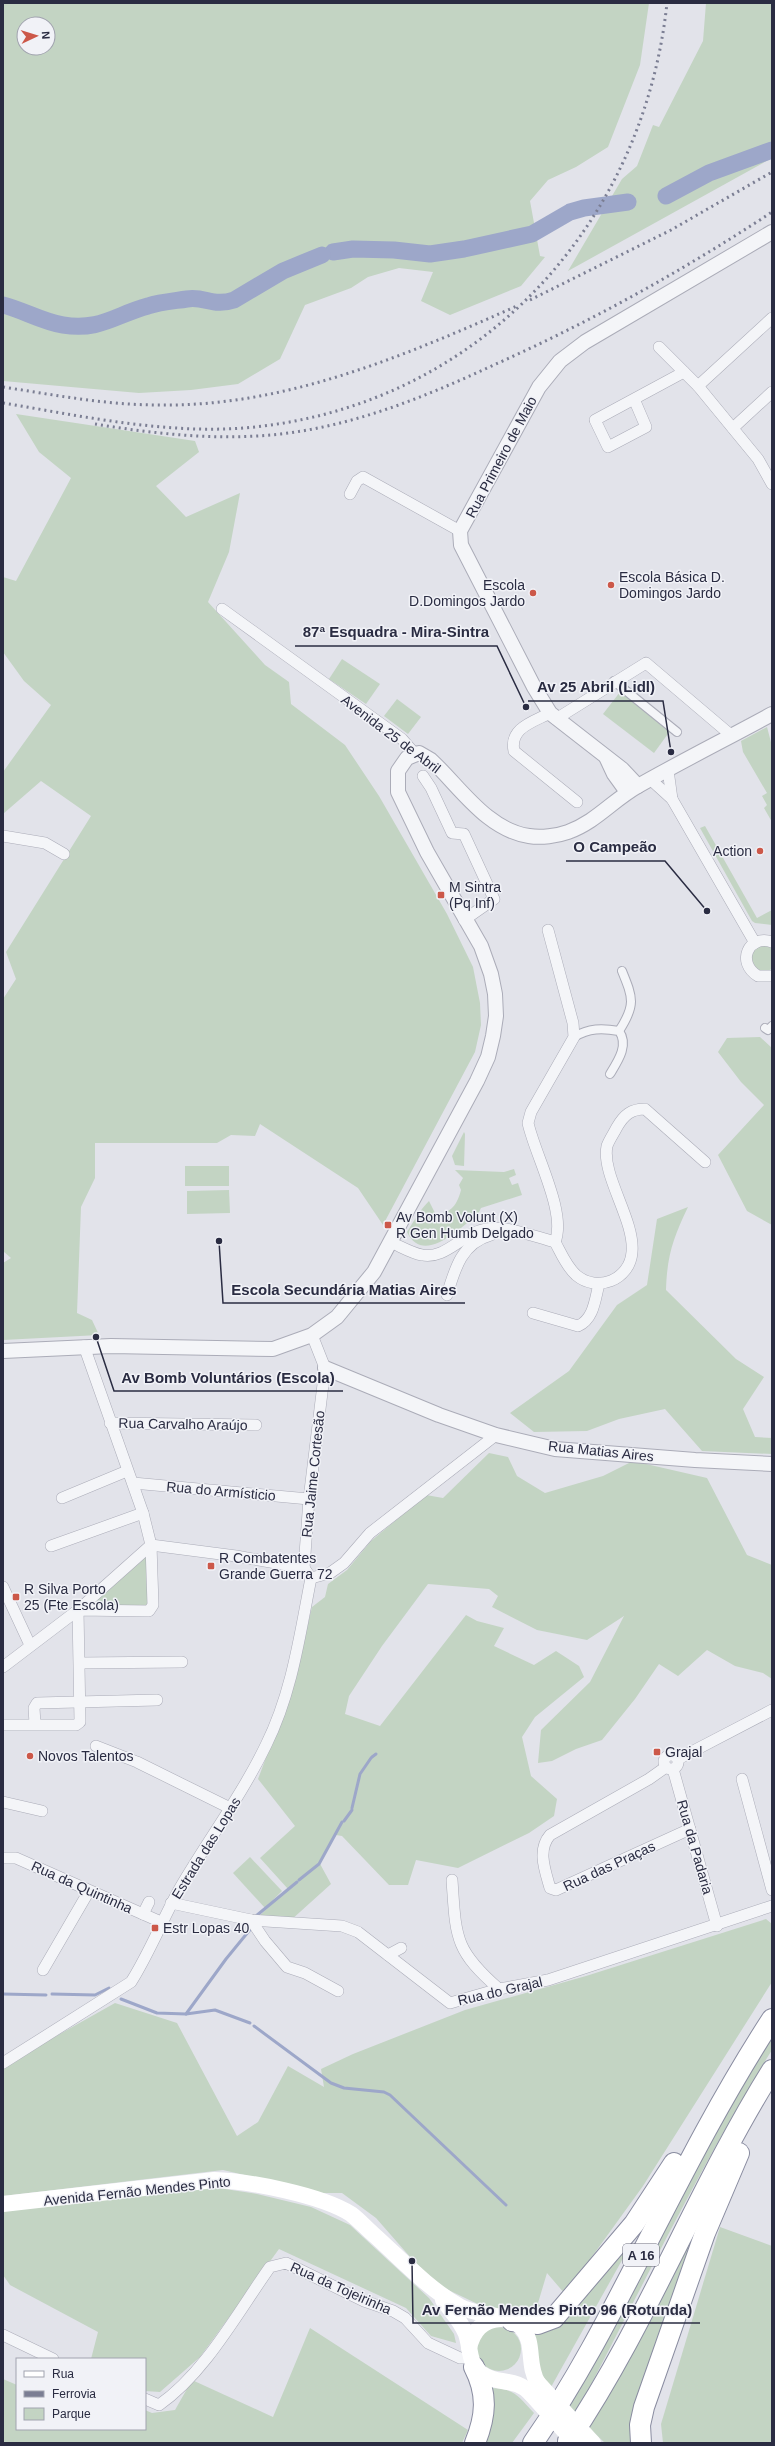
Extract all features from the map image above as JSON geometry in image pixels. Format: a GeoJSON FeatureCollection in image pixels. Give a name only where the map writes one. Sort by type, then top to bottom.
{"type":"FeatureCollection","features":[{"type":"Feature","properties":{"kind":"highway","name":"A 16"},"geometry":{"type":"LineString","coordinates":[[533,2443],[598,2337],[690,2158],[743,2063],[772,2019]]}},
{"type":"Feature","properties":{"kind":"highway","name":"A 16"},"geometry":{"type":"LineString","coordinates":[[508,2320],[538,2324],[548,2321],[558,2314],[634,2224],[667,2175],[704,2111],[743,2063]]}},
{"type":"Feature","properties":{"kind":"highway","name":"A 16"},"geometry":{"type":"LineString","coordinates":[[567,2443],[619,2356],[732,2140],[772,2070]]}},
{"type":"Feature","properties":{"kind":"highway"},"geometry":{"type":"LineString","coordinates":[[641,2443],[640,2425],[644,2407],[705,2233],[731,2170],[772,2090]]}},
{"type":"Feature","properties":{"kind":"highway"},"geometry":{"type":"LineString","coordinates":[[471,2358],[485,2402],[483,2424],[475,2443]]}},
{"type":"Feature","properties":{"kind":"main road","name":"Avenida Fernão Mendes Pinto"},"geometry":{"type":"LineString","coordinates":[[3,2204],[214,2180],[240,2181],[329,2204],[351,2214],[431,2285],[468,2311],[508,2320]]}},
{"type":"Feature","properties":{"kind":"main road","name":"Avenida Fernão Mendes Pinto"},"geometry":{"type":"LineString","coordinates":[[431,2285],[459,2322],[465,2333],[471,2358]]}},
{"type":"Feature","properties":{"kind":"main road"},"geometry":{"type":"LineString","coordinates":[[575,2443],[535,2389],[527,2335],[508,2320],[493,2319],[480,2326],[471,2338],[471,2358],[486,2376],[518,2383],[535,2389],[593,2443]]}},
{"type":"Feature","properties":{"kind":"main road"},"geometry":{"type":"LineString","coordinates":[[500,2380],[511,2378],[520,2372],[530,2355]]}},
{"type":"Feature","properties":{"kind":"street","name":"Rua Primeiro de Maio"},"geometry":{"type":"LineString","coordinates":[[639,786],[622,769],[607,759],[553,716],[534,687],[462,545],[460,531],[539,387],[560,361],[585,342],[772,232]]}},
{"type":"Feature","properties":{"kind":"street"},"geometry":{"type":"LineString","coordinates":[[698,386],[772,318]]}},
{"type":"Feature","properties":{"kind":"street"},"geometry":{"type":"LineString","coordinates":[[659,347],[698,386],[733,428],[758,459],[772,484]]}},
{"type":"Feature","properties":{"kind":"street"},"geometry":{"type":"LineString","coordinates":[[634,399],[646,427],[608,447],[595,420],[684,372]]}},
{"type":"Feature","properties":{"kind":"street"},"geometry":{"type":"LineString","coordinates":[[733,428],[772,392]]}},
{"type":"Feature","properties":{"kind":"street"},"geometry":{"type":"LineString","coordinates":[[758,459],[772,465]]}},
{"type":"Feature","properties":{"kind":"street"},"geometry":{"type":"LineString","coordinates":[[350,494],[357,481],[363,477],[460,531]]}},
{"type":"Feature","properties":{"kind":"street","name":"Avenida 25 de Abril"},"geometry":{"type":"LineString","coordinates":[[222,609],[402,739],[415,754],[424,755],[431,760],[496,824],[530,836],[549,836],[568,832],[593,820],[613,802],[639,786],[772,714]]}},
{"type":"Feature","properties":{"kind":"street"},"geometry":{"type":"LineString","coordinates":[[577,802],[514,751],[512,742],[516,732],[521,728],[553,716],[646,663],[732,736]]}},
{"type":"Feature","properties":{"kind":"street"},"geometry":{"type":"LineString","coordinates":[[614,681],[678,732]]}},
{"type":"Feature","properties":{"kind":"street"},"geometry":{"type":"LineString","coordinates":[[3,1352],[84,1346],[273,1349],[312,1335],[337,1317],[358,1294],[390,1242],[477,1081],[488,1057],[496,1016],[491,974],[481,946],[464,920],[427,852],[398,792],[398,772],[407,758],[415,754]]}},
{"type":"Feature","properties":{"kind":"street","name":"Rua Primeiro de Maio"},"geometry":{"type":"LineString","coordinates":[[607,759],[614,774],[639,786]]}},
{"type":"Feature","properties":{"kind":"street"},"geometry":{"type":"LineString","coordinates":[[668,770],[672,799],[755,943]]}},
{"type":"Feature","properties":{"kind":"street"},"geometry":{"type":"LineString","coordinates":[[613,802],[614,774]]}},
{"type":"Feature","properties":{"kind":"street"},"geometry":{"type":"LineString","coordinates":[[423,776],[432,788],[452,833],[464,834],[494,899],[464,920]]}},
{"type":"Feature","properties":{"kind":"street"},"geometry":{"type":"LineString","coordinates":[[639,786],[672,799]]}},
{"type":"Feature","properties":{"kind":"street"},"geometry":{"type":"LineString","coordinates":[[3,836],[46,843],[64,854]]}},
{"type":"Feature","properties":{"kind":"street"},"geometry":{"type":"LineString","coordinates":[[548,930],[573,1023],[574,1037]]}},
{"type":"Feature","properties":{"kind":"street"},"geometry":{"type":"LineString","coordinates":[[772,942],[766,940],[755,943],[746,953],[748,967],[758,976],[772,976]]}},
{"type":"Feature","properties":{"kind":"street"},"geometry":{"type":"LineString","coordinates":[[619,1031],[631,1010],[632,1004],[630,991],[622,971]]}},
{"type":"Feature","properties":{"kind":"street"},"geometry":{"type":"LineString","coordinates":[[555,1242],[559,1233],[559,1217],[528,1123],[531,1112],[574,1037],[583,1031],[594,1029],[619,1031]]}},
{"type":"Feature","properties":{"kind":"street"},"geometry":{"type":"LineString","coordinates":[[610,1074],[622,1051],[623,1037],[619,1031]]}},
{"type":"Feature","properties":{"kind":"street"},"geometry":{"type":"LineString","coordinates":[[390,1242],[421,1255],[432,1255],[441,1253],[476,1232],[488,1228],[507,1230],[555,1242],[566,1263],[576,1275],[585,1280],[599,1284],[618,1279],[627,1267],[632,1252],[631,1236],[607,1161],[607,1146],[623,1116],[637,1109],[645,1110],[706,1162]]}},
{"type":"Feature","properties":{"kind":"street"},"geometry":{"type":"LineString","coordinates":[[447,1295],[453,1275],[464,1251],[478,1238],[507,1230]]}},
{"type":"Feature","properties":{"kind":"street"},"geometry":{"type":"LineString","coordinates":[[532,1313],[578,1326],[584,1324],[590,1316],[599,1284]]}},
{"type":"Feature","properties":{"kind":"street","name":"Rua Jaime Cortesão"},"geometry":{"type":"LineString","coordinates":[[304,1568],[309,1499],[324,1368],[312,1335]]}},
{"type":"Feature","properties":{"kind":"street"},"geometry":{"type":"LineString","coordinates":[[78,1610],[151,1609],[151,1544],[133,1483],[127,1471],[84,1346]]}},
{"type":"Feature","properties":{"kind":"street","name":"Rua Matias Aires"},"geometry":{"type":"LineString","coordinates":[[324,1368],[439,1415],[496,1435],[555,1449],[695,1460],[772,1464]]}},
{"type":"Feature","properties":{"kind":"street","name":"Rua Carvalho Araújo"},"geometry":{"type":"LineString","coordinates":[[110,1423],[256,1425]]}},
{"type":"Feature","properties":{"kind":"street"},"geometry":{"type":"LineString","coordinates":[[151,1544],[236,1556],[304,1568],[311,1578],[330,1573],[344,1563],[370,1533],[496,1435]]}},
{"type":"Feature","properties":{"kind":"street"},"geometry":{"type":"LineString","coordinates":[[62,1498],[127,1471]]}},
{"type":"Feature","properties":{"kind":"street","name":"Rua do Armísticio"},"geometry":{"type":"LineString","coordinates":[[133,1483],[309,1499]]}},
{"type":"Feature","properties":{"kind":"street"},"geometry":{"type":"LineString","coordinates":[[51,1546],[143,1513]]}},
{"type":"Feature","properties":{"kind":"street"},"geometry":{"type":"LineString","coordinates":[[3,1667],[78,1610],[151,1544]]}},
{"type":"Feature","properties":{"kind":"street","name":"Estrada das Lopas"},"geometry":{"type":"LineString","coordinates":[[3,2063],[131,1982],[141,1967],[171,1903],[230,1808],[267,1744],[286,1695],[311,1578]]}},
{"type":"Feature","properties":{"kind":"street"},"geometry":{"type":"LineString","coordinates":[[3,1587],[30,1645]]}},
{"type":"Feature","properties":{"kind":"street"},"geometry":{"type":"LineString","coordinates":[[3,1725],[76,1725],[80,1722],[78,1610]]}},
{"type":"Feature","properties":{"kind":"street"},"geometry":{"type":"LineString","coordinates":[[80,1663],[182,1662]]}},
{"type":"Feature","properties":{"kind":"street"},"geometry":{"type":"LineString","coordinates":[[35,1724],[34,1708],[37,1703],[158,1700]]}},
{"type":"Feature","properties":{"kind":"street"},"geometry":{"type":"LineString","coordinates":[[672,1765],[772,1710]]}},
{"type":"Feature","properties":{"kind":"street"},"geometry":{"type":"LineString","coordinates":[[96,1746],[137,1762],[230,1808]]}},
{"type":"Feature","properties":{"kind":"street","name":"Rua da Padaria"},"geometry":{"type":"LineString","coordinates":[[672,1765],[717,1926]]}},
{"type":"Feature","properties":{"kind":"street","name":"Rua das Praças"},"geometry":{"type":"LineString","coordinates":[[672,1765],[550,1835],[544,1841],[542,1854],[550,1888],[556,1890],[690,1829]]}},
{"type":"Feature","properties":{"kind":"street"},"geometry":{"type":"LineString","coordinates":[[742,1779],[772,1890]]}},
{"type":"Feature","properties":{"kind":"street"},"geometry":{"type":"LineString","coordinates":[[3,1802],[42,1811]]}},
{"type":"Feature","properties":{"kind":"street","name":"Rua da Quintinha"},"geometry":{"type":"LineString","coordinates":[[3,1858],[16,1858],[161,1922]]}},
{"type":"Feature","properties":{"kind":"street"},"geometry":{"type":"LineString","coordinates":[[452,1880],[456,1926],[463,1951],[481,1973],[499,1989]]}},
{"type":"Feature","properties":{"kind":"street"},"geometry":{"type":"LineString","coordinates":[[42,1970],[89,1891]]}},
{"type":"Feature","properties":{"kind":"street"},"geometry":{"type":"LineString","coordinates":[[143,1914],[149,1902]]}},
{"type":"Feature","properties":{"kind":"street","name":"Rua do Grajal"},"geometry":{"type":"LineString","coordinates":[[171,1903],[252,1920],[342,1926],[358,1932],[450,2003],[499,1989],[548,1980],[717,1926],[772,1906]]}},
{"type":"Feature","properties":{"kind":"street"},"geometry":{"type":"LineString","coordinates":[[252,1920],[265,1941],[287,1967],[306,1973],[338,1991]]}},
{"type":"Feature","properties":{"kind":"street"},"geometry":{"type":"LineString","coordinates":[[388,1955],[401,1948]]}},
{"type":"Feature","properties":{"kind":"street","name":"Rua da Tojeirinha"},"geometry":{"type":"LineString","coordinates":[[146,2399],[160,2405],[170,2398],[201,2365],[270,2267],[286,2263],[364,2301],[399,2314],[428,2343],[460,2358],[471,2358]]}},
{"type":"Feature","properties":{"kind":"street"},"geometry":{"type":"LineString","coordinates":[[3,2335],[51,2358]]}},
{"type":"Feature","properties":{"kind":"green space"},"geometry":{"type":"Polygon","coordinates":[[[3,3],[649,3],[640,65],[608,147],[576,167],[548,180],[530,201],[540,256],[545,257],[521,286],[450,315],[421,301],[433,272],[399,268],[368,277],[351,288],[305,305],[280,359],[238,384],[191,390],[139,393],[3,381],[3,3]]]}},
{"type":"Feature","properties":{"kind":"green space"},"geometry":{"type":"Polygon","coordinates":[[[706,3],[772,3],[772,158],[568,271],[622,179],[637,166],[653,125],[659,127],[703,41],[706,3]]]}},
{"type":"Feature","properties":{"kind":"green space"},"geometry":{"type":"Polygon","coordinates":[[[16,414],[195,441],[199,452],[156,486],[186,517],[240,493],[229,552],[208,602],[265,665],[289,682],[291,704],[345,745],[379,796],[447,914],[473,967],[480,1003],[481,1025],[475,1052],[383,1225],[358,1188],[260,1124],[255,1136],[231,1135],[217,1143],[95,1143],[95,1178],[81,1207],[77,1313],[92,1320],[99,1335],[3,1340],[3,1263],[11,1258],[3,1251],[3,999],[16,979],[6,952],[91,816],[41,781],[3,814],[3,772],[51,705],[24,681],[3,652],[3,577],[16,581],[71,478],[39,452],[16,414]]]}},
{"type":"Feature","properties":{"kind":"green space"},"geometry":{"type":"Polygon","coordinates":[[[342,659],[380,684],[366,704],[329,679],[342,659]]]}},
{"type":"Feature","properties":{"kind":"green space"},"geometry":{"type":"Polygon","coordinates":[[[620,692],[670,731],[654,753],[603,714],[620,692]]]}},
{"type":"Feature","properties":{"kind":"green space"},"geometry":{"type":"Polygon","coordinates":[[[397,699],[421,717],[408,734],[384,716],[397,699]]]}},
{"type":"Feature","properties":{"kind":"green space"},"geometry":{"type":"Polygon","coordinates":[[[767,727],[772,746],[772,822],[764,808],[767,805],[762,796],[767,793],[743,752],[741,741],[767,727]]]}},
{"type":"Feature","properties":{"kind":"green space"},"geometry":{"type":"Polygon","coordinates":[[[705,826],[757,918],[772,910],[772,925],[755,923],[752,921],[700,828],[705,826]]]}},
{"type":"Feature","properties":{"kind":"green space"},"geometry":{"type":"Polygon","coordinates":[[[759,946],[768,946],[772,948],[772,969],[767,971],[758,971],[751,961],[752,952],[759,946]]]}},
{"type":"Feature","properties":{"kind":"green space"},"geometry":{"type":"Polygon","coordinates":[[[760,1037],[772,1048],[772,1225],[747,1211],[718,1155],[764,1105],[741,1082],[718,1052],[727,1038],[760,1037]]]}},
{"type":"Feature","properties":{"kind":"green space"},"geometry":{"type":"Polygon","coordinates":[[[464,1132],[464,1166],[455,1165],[452,1156],[464,1132]]]}},
{"type":"Feature","properties":{"kind":"green space"},"geometry":{"type":"Polygon","coordinates":[[[185,1166],[229,1166],[229,1186],[185,1186],[185,1166]]]}},
{"type":"Feature","properties":{"kind":"green space"},"geometry":{"type":"Polygon","coordinates":[[[514,1169],[516,1175],[509,1178],[512,1185],[518,1183],[522,1195],[481,1208],[478,1214],[462,1228],[442,1241],[432,1245],[422,1246],[414,1242],[407,1232],[429,1201],[436,1215],[450,1210],[456,1204],[461,1190],[459,1185],[463,1178],[455,1170],[504,1172],[514,1169]]]}},
{"type":"Feature","properties":{"kind":"green space"},"geometry":{"type":"Polygon","coordinates":[[[229,1190],[230,1213],[187,1214],[187,1191],[229,1190]]]}},
{"type":"Feature","properties":{"kind":"green space"},"geometry":{"type":"Polygon","coordinates":[[[688,1207],[678,1228],[669,1257],[666,1290],[736,1359],[764,1377],[743,1409],[755,1437],[772,1438],[772,1454],[702,1451],[665,1409],[619,1419],[587,1431],[534,1432],[510,1413],[569,1371],[617,1305],[647,1285],[657,1219],[688,1207]]]}},
{"type":"Feature","properties":{"kind":"green space"},"geometry":{"type":"Polygon","coordinates":[[[489,1453],[508,1457],[517,1476],[545,1493],[603,1476],[633,1461],[707,1478],[747,1555],[772,1565],[772,1679],[763,1673],[735,1666],[707,1650],[678,1676],[659,1664],[635,1699],[602,1740],[576,1749],[552,1761],[538,1763],[541,1730],[590,1682],[624,1616],[587,1640],[537,1630],[492,1607],[498,1596],[489,1589],[428,1584],[382,1646],[349,1696],[345,1714],[380,1726],[466,1615],[477,1621],[504,1628],[494,1646],[534,1665],[556,1651],[579,1666],[584,1677],[535,1717],[522,1737],[531,1776],[557,1799],[554,1816],[529,1833],[458,1868],[416,1860],[408,1885],[389,1885],[342,1836],[336,1835],[319,1862],[331,1884],[290,1921],[258,1917],[288,1889],[260,1858],[295,1826],[258,1779],[293,1686],[312,1607],[325,1597],[328,1584],[347,1570],[371,1541],[426,1495],[443,1498],[489,1453]]]}},
{"type":"Feature","properties":{"kind":"green space"},"geometry":{"type":"Polygon","coordinates":[[[148,1554],[149,1606],[87,1607],[148,1554]]]}},
{"type":"Feature","properties":{"kind":"green space"},"geometry":{"type":"Polygon","coordinates":[[[250,1857],[282,1891],[265,1908],[233,1873],[250,1857]]]}},
{"type":"Feature","properties":{"kind":"green space"},"geometry":{"type":"Polygon","coordinates":[[[766,1919],[772,1924],[772,1982],[643,2186],[565,2294],[547,2273],[538,2303],[545,2312],[530,2318],[517,2311],[486,2308],[440,2286],[411,2258],[376,2218],[342,2193],[320,2193],[223,2170],[3,2196],[3,2066],[115,2003],[177,2023],[237,2136],[258,2122],[288,2066],[324,2087],[321,2069],[353,2054],[465,2010],[586,1976],[766,1919]]]}},
{"type":"Feature","properties":{"kind":"green space"},"geometry":{"type":"Polygon","coordinates":[[[772,2033],[772,2050],[745,2094],[695,2184],[576,2413],[568,2405],[714,2127],[772,2033]]]}},
{"type":"Feature","properties":{"kind":"green space"},"geometry":{"type":"Polygon","coordinates":[[[212,2187],[257,2194],[311,2207],[350,2225],[429,2298],[454,2334],[456,2343],[431,2336],[406,2308],[279,2249],[200,2357],[160,2392],[146,2391],[146,2358],[91,2358],[98,2332],[10,2285],[3,2275],[3,2211],[212,2187]]]}},
{"type":"Feature","properties":{"kind":"green space"},"geometry":{"type":"Polygon","coordinates":[[[720,2227],[772,2246],[772,2443],[663,2443],[661,2424],[720,2227]]]}},
{"type":"Feature","properties":{"kind":"green space"},"geometry":{"type":"Polygon","coordinates":[[[696,2229],[635,2443],[605,2443],[589,2428],[696,2229]]]}},
{"type":"Feature","properties":{"kind":"green space"},"geometry":{"type":"Polygon","coordinates":[[[635,2237],[551,2387],[542,2377],[533,2332],[635,2237]]]}},
{"type":"Feature","properties":{"kind":"green space"},"geometry":{"type":"Polygon","coordinates":[[[499,2327],[511,2331],[517,2337],[521,2349],[517,2361],[511,2367],[499,2371],[487,2367],[481,2361],[477,2349],[481,2337],[487,2331],[499,2327]]]}},
{"type":"Feature","properties":{"kind":"green space"},"geometry":{"type":"Polygon","coordinates":[[[310,2328],[468,2430],[462,2443],[3,2443],[3,2379],[16,2385],[16,2430],[146,2430],[146,2410],[152,2413],[175,2410],[192,2380],[273,2417],[310,2328]]]}},
{"type":"Feature","properties":{"kind":"green space"},"geometry":{"type":"Polygon","coordinates":[[[488,2388],[504,2389],[509,2391],[519,2397],[534,2413],[512,2443],[479,2443],[488,2388]]]}},
{"type":"Feature","properties":{"kind":"waterway"},"geometry":{"type":"LineString","coordinates":[[666,196],[709,173],[772,150]]}},
{"type":"Feature","properties":{"kind":"waterway"},"geometry":{"type":"LineString","coordinates":[[333,252],[353,249],[394,250],[430,254],[464,249],[532,234],[570,212],[584,208],[628,202]]}},
{"type":"Feature","properties":{"kind":"waterway"},"geometry":{"type":"LineString","coordinates":[[3,305],[40,319],[63,325],[87,326],[162,303],[193,298],[215,302],[227,302],[234,300],[283,271],[322,255]]}},
{"type":"Feature","properties":{"kind":"waterway"},"geometry":{"type":"LineString","coordinates":[[372,1757],[376,1754]]}},
{"type":"Feature","properties":{"kind":"waterway"},"geometry":{"type":"LineString","coordinates":[[352,1808],[360,1774],[371,1758]]}},
{"type":"Feature","properties":{"kind":"waterway"},"geometry":{"type":"LineString","coordinates":[[344,1821],[352,1810]]}},
{"type":"Feature","properties":{"kind":"waterway"},"geometry":{"type":"LineString","coordinates":[[299,1880],[319,1864],[342,1822]]}},
{"type":"Feature","properties":{"kind":"waterway"},"geometry":{"type":"LineString","coordinates":[[256,1916],[297,1882]]}},
{"type":"Feature","properties":{"kind":"waterway"},"geometry":{"type":"LineString","coordinates":[[121,1999],[157,2013],[186,2014],[226,1959],[253,1926]]}},
{"type":"Feature","properties":{"kind":"waterway"},"geometry":{"type":"LineString","coordinates":[[52,1994],[95,1995],[109,1988]]}},
{"type":"Feature","properties":{"kind":"waterway"},"geometry":{"type":"LineString","coordinates":[[3,1994],[46,1995]]}},
{"type":"Feature","properties":{"kind":"waterway"},"geometry":{"type":"LineString","coordinates":[[186,2014],[215,2010],[250,2023]]}},
{"type":"Feature","properties":{"kind":"waterway"},"geometry":{"type":"LineString","coordinates":[[254,2026],[331,2083],[344,2088],[384,2092],[390,2095],[506,2205]]}},
{"type":"Feature","properties":{"kind":"railway"},"geometry":{"type":"LineString","coordinates":[[3,403],[123,423],[183,428],[244,428],[327,414],[404,385],[473,345],[533,293],[583,232],[623,162],[651,85],[667,3]]}},
{"type":"Feature","properties":{"kind":"railway"},"geometry":{"type":"LineString","coordinates":[[530,300],[671,230],[772,172]]}},
{"type":"Feature","properties":{"kind":"railway"},"geometry":{"type":"LineString","coordinates":[[95,424],[141,431],[211,437],[257,436],[309,430],[337,424],[391,408],[470,376],[532,348],[637,294],[772,212]]}},
{"type":"Feature","properties":{"kind":"railway"},"geometry":{"type":"LineString","coordinates":[[3,387],[81,399],[139,405],[206,403],[252,397],[298,388],[387,360],[517,306]]}},
{"type":"Feature","properties":{"kind":"place","name":"Escola Básica D. Domingos Jardo"},"geometry":{"type":"Point","coordinates":[611,585]}},
{"type":"Feature","properties":{"kind":"place","name":"Escola D.Domingos Jardo"},"geometry":{"type":"Point","coordinates":[533,593]}},
{"type":"Feature","properties":{"kind":"place","name":"87ª Esquadra - Mira-Sintra"},"geometry":{"type":"Point","coordinates":[526,707]}},
{"type":"Feature","properties":{"kind":"place","name":"Av 25 Abril (Lidl)"},"geometry":{"type":"Point","coordinates":[671,752]}},
{"type":"Feature","properties":{"kind":"place","name":"Action"},"geometry":{"type":"Point","coordinates":[760,851]}},
{"type":"Feature","properties":{"kind":"place","name":"M Sintra (Pq Inf)"},"geometry":{"type":"Point","coordinates":[441,895]}},
{"type":"Feature","properties":{"kind":"place","name":"O Campeão"},"geometry":{"type":"Point","coordinates":[707,911]}},
{"type":"Feature","properties":{"kind":"place","name":"Av Bomb Volunt (X) R Gen Humb Delgado"},"geometry":{"type":"Point","coordinates":[388,1225]}},
{"type":"Feature","properties":{"kind":"place","name":"Escola Secundária Matias Aires"},"geometry":{"type":"Point","coordinates":[219,1241]}},
{"type":"Feature","properties":{"kind":"place","name":"Av Bomb Voluntários (Escola)"},"geometry":{"type":"Point","coordinates":[96,1337]}},
{"type":"Feature","properties":{"kind":"place","name":"R Combatentes Grande Guerra 72"},"geometry":{"type":"Point","coordinates":[211,1566]}},
{"type":"Feature","properties":{"kind":"place","name":"R Silva Porto 25 (Fte Escola)"},"geometry":{"type":"Point","coordinates":[16,1597]}},
{"type":"Feature","properties":{"kind":"place","name":"Grajal"},"geometry":{"type":"Point","coordinates":[657,1752]}},
{"type":"Feature","properties":{"kind":"place","name":"Novos Talentos"},"geometry":{"type":"Point","coordinates":[30,1756]}},
{"type":"Feature","properties":{"kind":"place","name":"Estr Lopas 40"},"geometry":{"type":"Point","coordinates":[155,1928]}},
{"type":"Feature","properties":{"kind":"place","name":"Av Fernão Mendes Pinto 96 (Rotunda)"},"geometry":{"type":"Point","coordinates":[412,2261]}}]}
